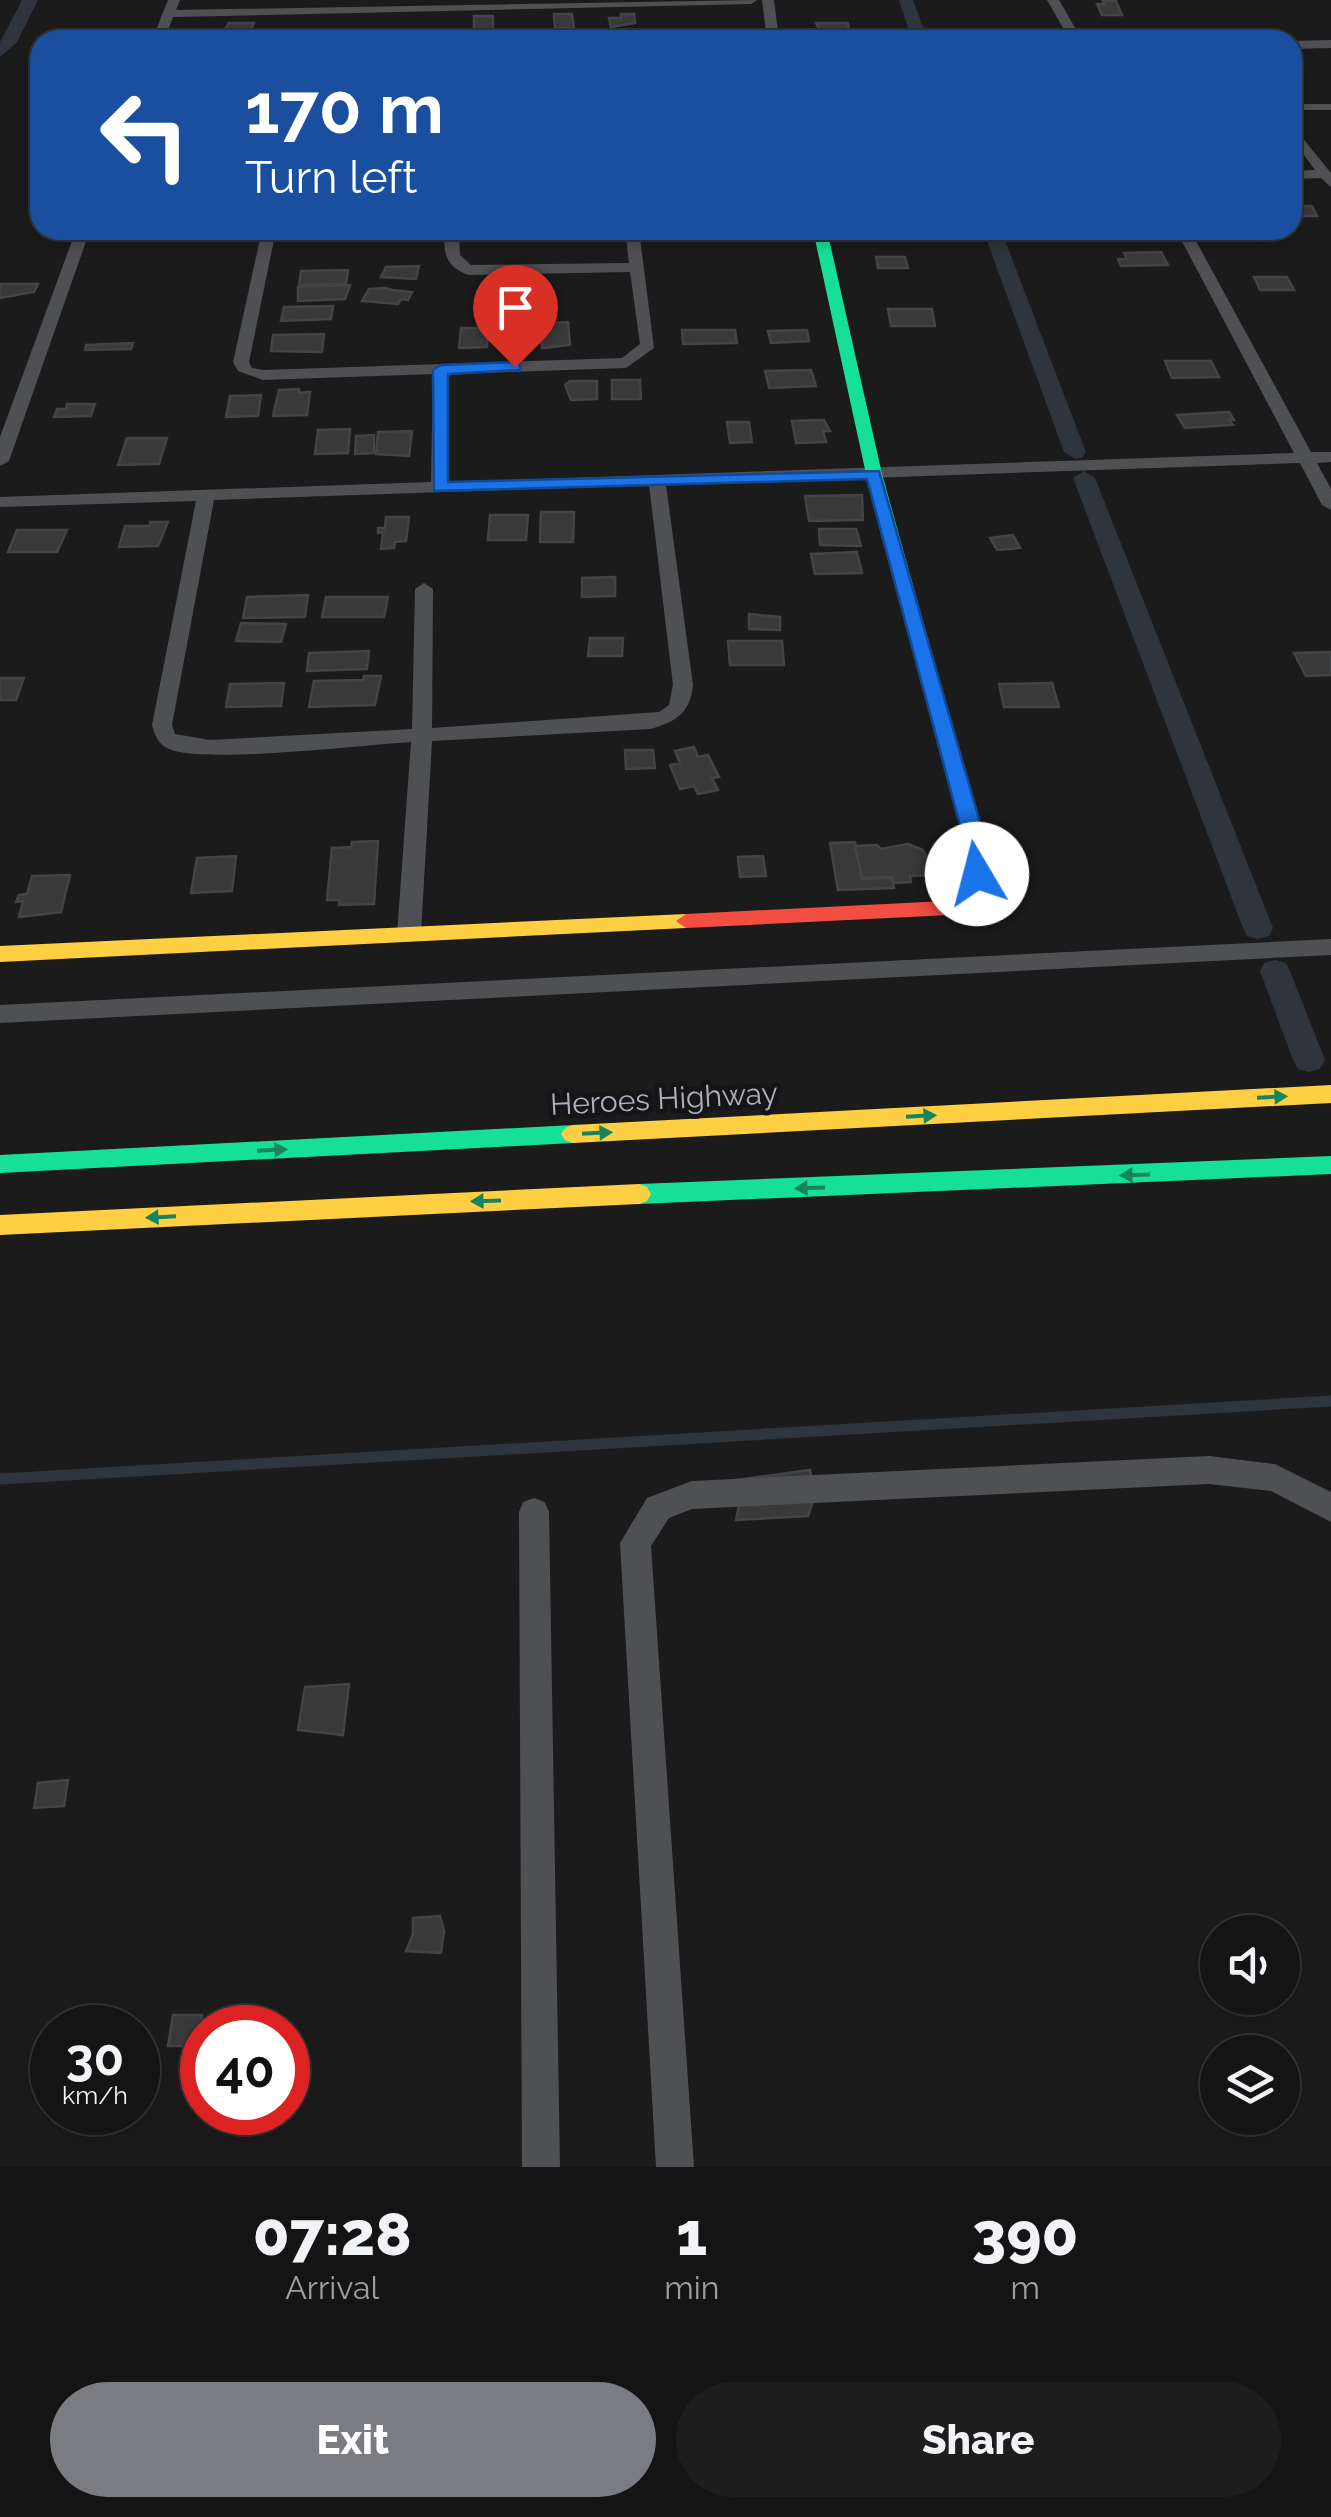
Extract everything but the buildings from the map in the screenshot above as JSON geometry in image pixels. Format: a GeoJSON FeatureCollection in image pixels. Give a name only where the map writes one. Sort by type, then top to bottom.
{"type":"FeatureCollection","features":[{"type":"Feature","properties":{"kind":"street"},"geometry":{"type":"LineString","coordinates":[[162,30],[174,0]]}},
{"type":"Feature","properties":{"kind":"street"},"geometry":{"type":"LineString","coordinates":[[169,14],[751,0]]}},
{"type":"Feature","properties":{"kind":"street"},"geometry":{"type":"LineString","coordinates":[[768,0],[772,30]]}},
{"type":"Feature","properties":{"kind":"street"},"geometry":{"type":"LineString","coordinates":[[1053,0],[1070,30]]}},
{"type":"Feature","properties":{"kind":"street"},"geometry":{"type":"LineString","coordinates":[[1302,45],[1331,44]]}},
{"type":"Feature","properties":{"kind":"street"},"geometry":{"type":"LineString","coordinates":[[1302,143],[1328,178]]}},
{"type":"Feature","properties":{"kind":"street"},"geometry":{"type":"LineString","coordinates":[[1302,176],[1328,178]]}},
{"type":"Feature","properties":{"kind":"street"},"geometry":{"type":"LineString","coordinates":[[0,461],[79,240]]}},
{"type":"Feature","properties":{"kind":"street"},"geometry":{"type":"LineString","coordinates":[[267,240],[241,362],[246,371],[290,375],[626,362],[648,345],[633,240]]}},
{"type":"Feature","properties":{"kind":"street"},"geometry":{"type":"LineString","coordinates":[[451,240],[450,256],[457,265],[469,270],[634,267]]}},
{"type":"Feature","properties":{"kind":"street"},"geometry":{"type":"LineString","coordinates":[[0,954],[950,908],[966,899],[977,874],[974,840],[874,474],[822,240]]}},
{"type":"Feature","properties":{"kind":"street"},"geometry":{"type":"LineString","coordinates":[[1188,240],[1331,505]]}},
{"type":"Feature","properties":{"kind":"street"},"geometry":{"type":"LineString","coordinates":[[440,487],[441,370]]}},
{"type":"Feature","properties":{"kind":"street"},"geometry":{"type":"LineString","coordinates":[[0,502],[1331,457]]}},
{"type":"Feature","properties":{"kind":"street"},"geometry":{"type":"LineString","coordinates":[[206,496],[162,725],[166,738],[176,744],[210,748],[651,722],[674,715],[682,706],[683,685],[656,481]]}},
{"type":"Feature","properties":{"kind":"street"},"geometry":{"type":"LineString","coordinates":[[409,934],[422,735],[424,589]]}},
{"type":"Feature","properties":{"kind":"street"},"geometry":{"type":"LineString","coordinates":[[0,1014],[1331,948]]}},
{"type":"Feature","properties":{"kind":"street","name":"Heroes Highway"},"geometry":{"type":"LineString","coordinates":[[0,1164],[1331,1094]]}},
{"type":"Feature","properties":{"kind":"street"},"geometry":{"type":"LineString","coordinates":[[0,1225],[1331,1165]]}},
{"type":"Feature","properties":{"kind":"street"},"geometry":{"type":"LineString","coordinates":[[675,2167],[635,1544],[658,1508],[692,1495],[1208,1470],[1275,1478],[1331,1508]]}},
{"type":"Feature","properties":{"kind":"street"},"geometry":{"type":"LineString","coordinates":[[534,1512],[541,2167]]}},
{"type":"Feature","properties":{"kind":"lane"},"geometry":{"type":"LineString","coordinates":[[1302,108],[1331,107]]}},
{"type":"Feature","properties":{"kind":"waterway"},"geometry":{"type":"LineString","coordinates":[[0,52],[30,0]]}},
{"type":"Feature","properties":{"kind":"waterway"},"geometry":{"type":"LineString","coordinates":[[906,1],[916,30]]}},
{"type":"Feature","properties":{"kind":"waterway"},"geometry":{"type":"LineString","coordinates":[[996,240],[1075,452]]}},
{"type":"Feature","properties":{"kind":"waterway"},"geometry":{"type":"LineString","coordinates":[[1084,478],[1258,928]]}},
{"type":"Feature","properties":{"kind":"waterway"},"geometry":{"type":"LineString","coordinates":[[1275,971],[1309,1060]]}},
{"type":"Feature","properties":{"kind":"waterway"},"geometry":{"type":"LineString","coordinates":[[0,1479],[1331,1401]]}},
{"type":"Feature","properties":{"kind":"traffic: fast"},"geometry":{"type":"LineString","coordinates":[[822,240],[874,474],[974,840],[975,857]]}},
{"type":"Feature","properties":{"kind":"traffic: fast"},"geometry":{"type":"LineString","coordinates":[[0,1164],[573,1134]]}},
{"type":"Feature","properties":{"kind":"traffic: fast"},"geometry":{"type":"LineString","coordinates":[[639,1194],[1331,1165]]}},
{"type":"Feature","properties":{"kind":"traffic: slow"},"geometry":{"type":"LineString","coordinates":[[0,954],[686,921]]}},
{"type":"Feature","properties":{"kind":"traffic: slow"},"geometry":{"type":"LineString","coordinates":[[573,1134],[1331,1094]]}},
{"type":"Feature","properties":{"kind":"traffic: slow"},"geometry":{"type":"LineString","coordinates":[[0,1225],[639,1194]]}},
{"type":"Feature","properties":{"kind":"traffic: jam"},"geometry":{"type":"LineString","coordinates":[[686,921],[950,908],[971,887],[975,857]]}},
{"type":"Feature","properties":{"kind":"route"},"geometry":{"type":"LineString","coordinates":[[515,367],[441,370],[440,487],[874,474],[974,840],[977,874]]}}]}
